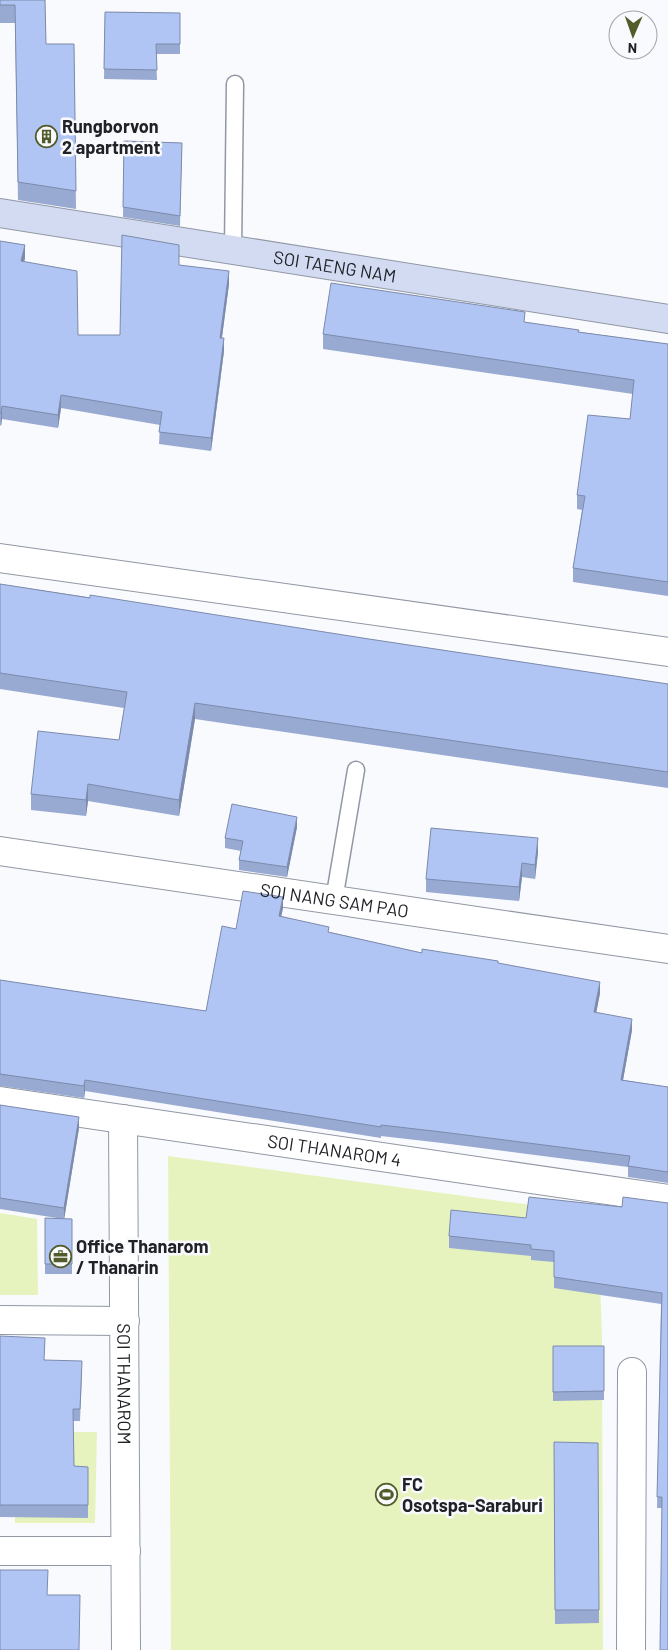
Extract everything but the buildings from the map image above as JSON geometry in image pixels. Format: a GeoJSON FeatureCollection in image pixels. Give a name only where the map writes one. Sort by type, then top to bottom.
{"type":"FeatureCollection","features":[{"type":"Feature","properties":{"kind":"street","name":"SOI TAENG NAM"},"geometry":{"type":"LineString","coordinates":[[0,213],[668,318]]}},
{"type":"Feature","properties":{"kind":"street"},"geometry":{"type":"LineString","coordinates":[[0,558],[668,652]]}},
{"type":"Feature","properties":{"kind":"street","name":"SOI NANG SAM PAO"},"geometry":{"type":"LineString","coordinates":[[0,851],[668,949]]}},
{"type":"Feature","properties":{"kind":"street","name":"SOI THANAROM 4"},"geometry":{"type":"LineString","coordinates":[[0,1101],[668,1199]]}},
{"type":"Feature","properties":{"kind":"street","name":"SOI THANAROM"},"geometry":{"type":"LineString","coordinates":[[123,1119],[126,1650]]}},
{"type":"Feature","properties":{"kind":"street"},"geometry":{"type":"LineString","coordinates":[[0,1320],[125,1321]]}},
{"type":"Feature","properties":{"kind":"street"},"geometry":{"type":"LineString","coordinates":[[631,1650],[632,1372]]}},
{"type":"Feature","properties":{"kind":"street"},"geometry":{"type":"LineString","coordinates":[[0,1551],[126,1552]]}},
{"type":"Feature","properties":{"kind":"lane"},"geometry":{"type":"LineString","coordinates":[[234,250],[235,84]]}},
{"type":"Feature","properties":{"kind":"lane"},"geometry":{"type":"LineString","coordinates":[[334,900],[356,770]]}},
{"type":"Feature","properties":{"kind":"green space","name":"FC Osotspa-Saraburi"},"geometry":{"type":"Polygon","coordinates":[[[168,1156],[598,1214],[602,1338],[603,1650],[171,1650],[168,1156]]]}},
{"type":"Feature","properties":{"kind":"green space"},"geometry":{"type":"Polygon","coordinates":[[[0,1213],[37,1219],[38,1295],[0,1295],[0,1213]]]}},
{"type":"Feature","properties":{"kind":"green space"},"geometry":{"type":"Polygon","coordinates":[[[73,1432],[97,1432],[95,1523],[15,1523],[15,1517],[74,1479],[73,1432]]]}},
{"type":"Feature","properties":{"kind":"place","name":"Rungborvon 2 apartment"},"geometry":{"type":"Point","coordinates":[46,136]}},
{"type":"Feature","properties":{"kind":"place","name":"Office Thanarom / Thanarin"},"geometry":{"type":"Point","coordinates":[60,1256]}},
{"type":"Feature","properties":{"kind":"place","name":"FC Osotspa-Saraburi"},"geometry":{"type":"Point","coordinates":[386,1494]}}]}
